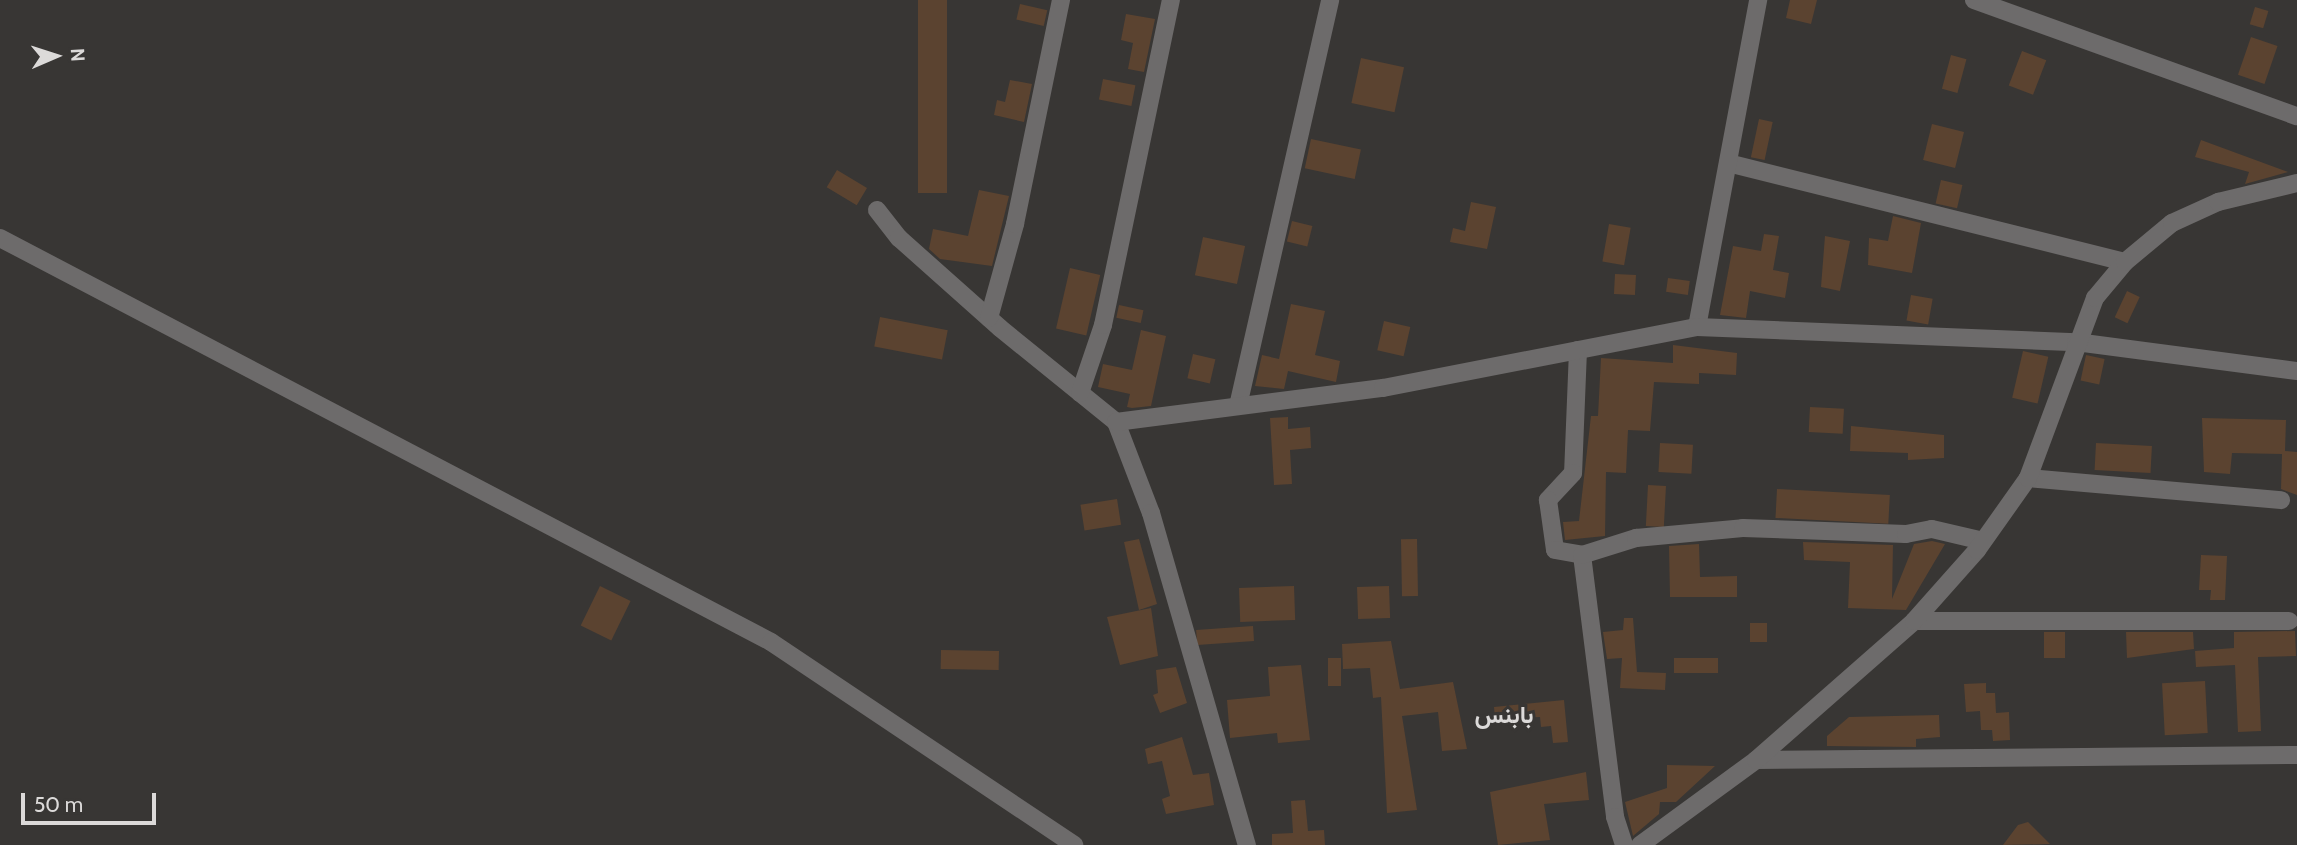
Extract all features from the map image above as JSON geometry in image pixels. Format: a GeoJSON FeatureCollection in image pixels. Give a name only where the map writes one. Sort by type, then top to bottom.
{"type":"FeatureCollection","features":[{"type":"Feature","properties":{"kind":"street"},"geometry":{"type":"LineString","coordinates":[[989,318],[1015,225],[1061,0]]}},
{"type":"Feature","properties":{"kind":"street"},"geometry":{"type":"LineString","coordinates":[[1080,393],[1103,325],[1171,0]]}},
{"type":"Feature","properties":{"kind":"street"},"geometry":{"type":"LineString","coordinates":[[1238,405],[1331,0]]}},
{"type":"Feature","properties":{"kind":"street"},"geometry":{"type":"LineString","coordinates":[[1697,327],[1758,0]]}},
{"type":"Feature","properties":{"kind":"street"},"geometry":{"type":"LineString","coordinates":[[1974,0],[2297,116]]}},
{"type":"Feature","properties":{"kind":"street"},"geometry":{"type":"LineString","coordinates":[[1728,163],[2124,262]]}},
{"type":"Feature","properties":{"kind":"street"},"geometry":{"type":"LineString","coordinates":[[1640,845],[1756,760],[1914,621],[1983,541],[2028,478],[2076,342],[2095,299],[2124,262],[2172,223],[2207,207],[2297,183]]}},
{"type":"Feature","properties":{"kind":"street"},"geometry":{"type":"LineString","coordinates":[[877,210],[899,238],[989,318],[1116,422],[1150,513],[1247,845]]}},
{"type":"Feature","properties":{"kind":"street"},"geometry":{"type":"LineString","coordinates":[[0,238],[771,642],[1074,845]]}},
{"type":"Feature","properties":{"kind":"street"},"geometry":{"type":"LineString","coordinates":[[1116,422],[1383,388],[1697,327],[2076,342],[2297,371]]}},
{"type":"Feature","properties":{"kind":"street"},"geometry":{"type":"LineString","coordinates":[[1578,351],[1573,473],[1548,500],[1555,550],[1582,555],[1636,538],[1743,528],[1906,534],[1932,529],[1983,541]]}},
{"type":"Feature","properties":{"kind":"street"},"geometry":{"type":"LineString","coordinates":[[2028,478],[2281,500]]}},
{"type":"Feature","properties":{"kind":"street"},"geometry":{"type":"LineString","coordinates":[[1582,555],[1624,845]]}},
{"type":"Feature","properties":{"kind":"street"},"geometry":{"type":"LineString","coordinates":[[1914,621],[2289,621]]}},
{"type":"Feature","properties":{"kind":"street"},"geometry":{"type":"LineString","coordinates":[[1756,760],[2297,755]]}},
{"type":"Feature","properties":{"kind":"building"},"geometry":{"type":"Polygon","coordinates":[[[918,0],[947,0],[947,193],[918,193],[918,0]]]}},
{"type":"Feature","properties":{"kind":"building"},"geometry":{"type":"Polygon","coordinates":[[[1790,0],[1817,0],[1811,24],[1786,18],[1790,0]]]}},
{"type":"Feature","properties":{"kind":"building"},"geometry":{"type":"Polygon","coordinates":[[[1020,4],[1047,10],[1044,26],[1016,20],[1020,4]]]}},
{"type":"Feature","properties":{"kind":"building"},"geometry":{"type":"Polygon","coordinates":[[[2255,7],[2268,11],[2263,28],[2250,24],[2255,7]]]}},
{"type":"Feature","properties":{"kind":"building"},"geometry":{"type":"Polygon","coordinates":[[[1126,14],[1155,19],[1144,72],[1128,69],[1133,43],[1121,40],[1126,14]]]}},
{"type":"Feature","properties":{"kind":"building"},"geometry":{"type":"Polygon","coordinates":[[[2251,37],[2277,46],[2264,84],[2238,75],[2251,37]]]}},
{"type":"Feature","properties":{"kind":"building"},"geometry":{"type":"Polygon","coordinates":[[[2022,51],[2046,60],[2033,95],[2009,86],[2022,51]]]}},
{"type":"Feature","properties":{"kind":"building"},"geometry":{"type":"Polygon","coordinates":[[[1951,55],[1966,59],[1957,93],[1942,89],[1951,55]]]}},
{"type":"Feature","properties":{"kind":"building"},"geometry":{"type":"Polygon","coordinates":[[[1361,58],[1404,67],[1394,112],[1351,103],[1361,58]]]}},
{"type":"Feature","properties":{"kind":"building"},"geometry":{"type":"Polygon","coordinates":[[[1103,79],[1135,85],[1131,106],[1099,100],[1103,79]]]}},
{"type":"Feature","properties":{"kind":"building"},"geometry":{"type":"Polygon","coordinates":[[[1010,80],[1032,84],[1024,122],[994,115],[997,100],[1005,102],[1010,80]]]}},
{"type":"Feature","properties":{"kind":"building"},"geometry":{"type":"Polygon","coordinates":[[[1759,119],[1773,122],[1765,160],[1751,157],[1759,119]]]}},
{"type":"Feature","properties":{"kind":"building"},"geometry":{"type":"Polygon","coordinates":[[[1932,124],[1964,132],[1955,168],[1923,160],[1932,124]]]}},
{"type":"Feature","properties":{"kind":"building"},"geometry":{"type":"Polygon","coordinates":[[[1311,139],[1361,150],[1355,179],[1305,168],[1311,139]]]}},
{"type":"Feature","properties":{"kind":"building"},"geometry":{"type":"Polygon","coordinates":[[[2201,140],[2288,172],[2245,184],[2249,172],[2195,157],[2201,140]]]}},
{"type":"Feature","properties":{"kind":"building"},"geometry":{"type":"Polygon","coordinates":[[[837,170],[867,188],[857,205],[827,187],[837,170]]]}},
{"type":"Feature","properties":{"kind":"building"},"geometry":{"type":"Polygon","coordinates":[[[1941,180],[1962,185],[1957,208],[1936,203],[1941,180]]]}},
{"type":"Feature","properties":{"kind":"building"},"geometry":{"type":"Polygon","coordinates":[[[979,190],[1009,196],[992,266],[940,259],[929,249],[933,229],[968,236],[979,190]]]}},
{"type":"Feature","properties":{"kind":"building"},"geometry":{"type":"Polygon","coordinates":[[[1471,202],[1496,207],[1487,249],[1450,242],[1453,228],[1465,231],[1471,202]]]}},
{"type":"Feature","properties":{"kind":"building"},"geometry":{"type":"Polygon","coordinates":[[[1893,216],[1921,223],[1912,273],[1868,265],[1869,238],[1888,241],[1893,216]]]}},
{"type":"Feature","properties":{"kind":"building"},"geometry":{"type":"Polygon","coordinates":[[[1292,221],[1312,226],[1307,246],[1287,241],[1292,221]]]}},
{"type":"Feature","properties":{"kind":"building"},"geometry":{"type":"Polygon","coordinates":[[[1609,224],[1631,228],[1624,265],[1602,261],[1609,224]]]}},
{"type":"Feature","properties":{"kind":"building"},"geometry":{"type":"Polygon","coordinates":[[[1764,234],[1779,236],[1773,270],[1789,273],[1785,298],[1750,291],[1746,318],[1720,315],[1733,246],[1761,251],[1764,234]]]}},
{"type":"Feature","properties":{"kind":"building"},"geometry":{"type":"Polygon","coordinates":[[[1825,236],[1850,241],[1840,291],[1821,287],[1825,236]]]}},
{"type":"Feature","properties":{"kind":"building"},"geometry":{"type":"Polygon","coordinates":[[[1203,237],[1245,246],[1237,284],[1195,275],[1203,237]]]}},
{"type":"Feature","properties":{"kind":"building"},"geometry":{"type":"Polygon","coordinates":[[[1070,268],[1100,275],[1086,335],[1056,328],[1070,268]]]}},
{"type":"Feature","properties":{"kind":"building"},"geometry":{"type":"Polygon","coordinates":[[[1615,274],[1636,275],[1635,295],[1614,294],[1615,274]]]}},
{"type":"Feature","properties":{"kind":"building"},"geometry":{"type":"Polygon","coordinates":[[[1668,278],[1690,281],[1688,295],[1666,292],[1668,278]]]}},
{"type":"Feature","properties":{"kind":"building"},"geometry":{"type":"Polygon","coordinates":[[[2127,291],[2140,297],[2127,323],[2115,317],[2127,291]]]}},
{"type":"Feature","properties":{"kind":"building"},"geometry":{"type":"Polygon","coordinates":[[[1911,295],[1933,299],[1928,324],[1906,321],[1911,295]]]}},
{"type":"Feature","properties":{"kind":"building"},"geometry":{"type":"Polygon","coordinates":[[[1291,304],[1325,311],[1315,355],[1340,361],[1336,382],[1288,371],[1284,389],[1255,386],[1262,355],[1279,359],[1291,304]]]}},
{"type":"Feature","properties":{"kind":"building"},"geometry":{"type":"Polygon","coordinates":[[[1119,305],[1143,310],[1141,323],[1116,318],[1119,305]]]}},
{"type":"Feature","properties":{"kind":"building"},"geometry":{"type":"Polygon","coordinates":[[[880,317],[948,330],[942,360],[874,346],[880,317]]]}},
{"type":"Feature","properties":{"kind":"building"},"geometry":{"type":"Polygon","coordinates":[[[1384,321],[1410,327],[1404,356],[1377,350],[1384,321]]]}},
{"type":"Feature","properties":{"kind":"building"},"geometry":{"type":"Polygon","coordinates":[[[1141,330],[1166,336],[1151,406],[1132,408],[1127,407],[1130,394],[1098,387],[1103,364],[1132,370],[1141,330]]]}},
{"type":"Feature","properties":{"kind":"building"},"geometry":{"type":"Polygon","coordinates":[[[1673,345],[1737,353],[1736,375],[1699,373],[1699,384],[1654,382],[1650,431],[1628,430],[1626,473],[1606,472],[1605,536],[1565,540],[1563,522],[1579,521],[1591,416],[1598,416],[1601,358],[1673,363],[1673,345]]]}},
{"type":"Feature","properties":{"kind":"building"},"geometry":{"type":"Polygon","coordinates":[[[2023,351],[2048,357],[2038,404],[2012,398],[2023,351]]]}},
{"type":"Feature","properties":{"kind":"building"},"geometry":{"type":"Polygon","coordinates":[[[1193,354],[1215,359],[1210,384],[1187,378],[1193,354]]]}},
{"type":"Feature","properties":{"kind":"building"},"geometry":{"type":"Polygon","coordinates":[[[2086,355],[2105,359],[2099,384],[2081,380],[2086,355]]]}},
{"type":"Feature","properties":{"kind":"building"},"geometry":{"type":"Polygon","coordinates":[[[1810,407],[1844,409],[1843,434],[1809,432],[1810,407]]]}},
{"type":"Feature","properties":{"kind":"building"},"geometry":{"type":"Polygon","coordinates":[[[1288,417],[1288,429],[1310,427],[1311,448],[1290,450],[1292,484],[1274,485],[1270,418],[1288,417]]]}},
{"type":"Feature","properties":{"kind":"building"},"geometry":{"type":"Polygon","coordinates":[[[2202,418],[2286,420],[2285,451],[2297,452],[2297,495],[2281,489],[2282,454],[2232,453],[2230,474],[2204,472],[2202,418]]]}},
{"type":"Feature","properties":{"kind":"building"},"geometry":{"type":"Polygon","coordinates":[[[1851,426],[1944,435],[1944,458],[1908,460],[1908,453],[1850,451],[1851,426]]]}},
{"type":"Feature","properties":{"kind":"building"},"geometry":{"type":"Polygon","coordinates":[[[1660,443],[1693,445],[1691,474],[1658,472],[1660,443]]]}},
{"type":"Feature","properties":{"kind":"building"},"geometry":{"type":"Polygon","coordinates":[[[2096,443],[2152,446],[2151,473],[2095,470],[2096,443]]]}},
{"type":"Feature","properties":{"kind":"building"},"geometry":{"type":"Polygon","coordinates":[[[1648,485],[1666,486],[1664,527],[1646,526],[1648,485]]]}},
{"type":"Feature","properties":{"kind":"building"},"geometry":{"type":"Polygon","coordinates":[[[1777,489],[1890,495],[1888,524],[1775,518],[1777,489]]]}},
{"type":"Feature","properties":{"kind":"building"},"geometry":{"type":"Polygon","coordinates":[[[1117,499],[1121,525],[1085,530],[1080,505],[1117,499]]]}},
{"type":"Feature","properties":{"kind":"building"},"geometry":{"type":"Polygon","coordinates":[[[1139,539],[1157,604],[1139,610],[1124,542],[1139,539]]]}},
{"type":"Feature","properties":{"kind":"building"},"geometry":{"type":"Polygon","coordinates":[[[1401,539],[1417,539],[1418,596],[1402,596],[1401,539]]]}},
{"type":"Feature","properties":{"kind":"building"},"geometry":{"type":"Polygon","coordinates":[[[1932,541],[1945,544],[1906,610],[1848,608],[1850,562],[1804,560],[1803,542],[1893,545],[1892,599],[1914,544],[1932,541]]]}},
{"type":"Feature","properties":{"kind":"building"},"geometry":{"type":"Polygon","coordinates":[[[1699,544],[1700,577],[1737,576],[1737,597],[1670,597],[1669,546],[1699,544]]]}},
{"type":"Feature","properties":{"kind":"building"},"geometry":{"type":"Polygon","coordinates":[[[2201,555],[2227,556],[2225,600],[2210,600],[2211,590],[2199,590],[2201,555]]]}},
{"type":"Feature","properties":{"kind":"building"},"geometry":{"type":"Polygon","coordinates":[[[600,586],[631,601],[611,640],[581,626],[600,586]]]}},
{"type":"Feature","properties":{"kind":"building"},"geometry":{"type":"Polygon","coordinates":[[[1294,586],[1295,620],[1240,622],[1239,588],[1294,586]]]}},
{"type":"Feature","properties":{"kind":"building"},"geometry":{"type":"Polygon","coordinates":[[[1389,586],[1390,618],[1358,619],[1357,587],[1389,586]]]}},
{"type":"Feature","properties":{"kind":"building"},"geometry":{"type":"Polygon","coordinates":[[[1151,608],[1158,656],[1120,665],[1107,617],[1151,608]]]}},
{"type":"Feature","properties":{"kind":"building"},"geometry":{"type":"Polygon","coordinates":[[[1624,618],[1633,618],[1637,672],[1666,673],[1665,690],[1620,688],[1622,658],[1607,659],[1603,632],[1623,630],[1624,618]]]}},
{"type":"Feature","properties":{"kind":"building"},"geometry":{"type":"Polygon","coordinates":[[[1750,623],[1767,623],[1767,642],[1750,642],[1750,623]]]}},
{"type":"Feature","properties":{"kind":"building"},"geometry":{"type":"Polygon","coordinates":[[[1253,626],[1254,641],[1197,645],[1196,630],[1253,626]]]}},
{"type":"Feature","properties":{"kind":"building"},"geometry":{"type":"Polygon","coordinates":[[[2295,631],[2296,656],[2258,657],[2261,731],[2238,732],[2235,665],[2196,667],[2195,651],[2234,648],[2234,632],[2295,631]]]}},
{"type":"Feature","properties":{"kind":"building"},"geometry":{"type":"Polygon","coordinates":[[[2044,632],[2065,632],[2065,658],[2044,658],[2044,632]]]}},
{"type":"Feature","properties":{"kind":"building"},"geometry":{"type":"Polygon","coordinates":[[[2126,632],[2193,632],[2194,649],[2127,658],[2126,632]]]}},
{"type":"Feature","properties":{"kind":"building"},"geometry":{"type":"Polygon","coordinates":[[[1391,641],[1400,689],[1453,682],[1467,749],[1442,751],[1438,712],[1402,716],[1417,810],[1387,813],[1381,697],[1373,698],[1370,668],[1343,669],[1342,644],[1391,641]]]}},
{"type":"Feature","properties":{"kind":"building"},"geometry":{"type":"Polygon","coordinates":[[[941,650],[999,651],[999,670],[941,669],[941,650]]]}},
{"type":"Feature","properties":{"kind":"building"},"geometry":{"type":"Polygon","coordinates":[[[1328,658],[1341,658],[1341,686],[1328,686],[1328,658]]]}},
{"type":"Feature","properties":{"kind":"building"},"geometry":{"type":"Polygon","coordinates":[[[1674,658],[1718,658],[1718,673],[1674,673],[1674,658]]]}},
{"type":"Feature","properties":{"kind":"building"},"geometry":{"type":"Polygon","coordinates":[[[1301,665],[1310,740],[1278,743],[1277,733],[1230,738],[1227,700],[1270,696],[1268,667],[1301,665]]]}},
{"type":"Feature","properties":{"kind":"building"},"geometry":{"type":"Polygon","coordinates":[[[1176,667],[1187,703],[1160,713],[1153,695],[1158,693],[1156,670],[1176,667]]]}},
{"type":"Feature","properties":{"kind":"building"},"geometry":{"type":"Polygon","coordinates":[[[2205,681],[2208,733],[2165,735],[2162,683],[2205,681]]]}},
{"type":"Feature","properties":{"kind":"building"},"geometry":{"type":"Polygon","coordinates":[[[1986,683],[1986,693],[1995,693],[1996,713],[2009,712],[2010,740],[1993,741],[1992,730],[1981,730],[1980,711],[1966,712],[1964,684],[1986,683]]]}},
{"type":"Feature","properties":{"kind":"building"},"geometry":{"type":"Polygon","coordinates":[[[1564,700],[1568,742],[1553,743],[1551,726],[1541,727],[1540,717],[1495,719],[1494,707],[1564,700]]]}},
{"type":"Feature","properties":{"kind":"building"},"geometry":{"type":"Polygon","coordinates":[[[1939,715],[1940,737],[1916,739],[1916,747],[1827,746],[1827,736],[1849,717],[1939,715]]]}},
{"type":"Feature","properties":{"kind":"building"},"geometry":{"type":"Polygon","coordinates":[[[1182,737],[1193,775],[1209,773],[1214,805],[1166,814],[1162,799],[1170,796],[1162,761],[1148,764],[1145,749],[1182,737]]]}},
{"type":"Feature","properties":{"kind":"building"},"geometry":{"type":"Polygon","coordinates":[[[1667,765],[1715,766],[1676,802],[1660,802],[1659,814],[1633,836],[1625,802],[1667,788],[1667,765]]]}},
{"type":"Feature","properties":{"kind":"building"},"geometry":{"type":"Polygon","coordinates":[[[1586,772],[1589,800],[1544,804],[1550,840],[1498,845],[1490,792],[1586,772]]]}},
{"type":"Feature","properties":{"kind":"building"},"geometry":{"type":"Polygon","coordinates":[[[1305,800],[1308,831],[1324,830],[1325,845],[1272,845],[1272,834],[1293,833],[1291,801],[1305,800]]]}},
{"type":"Feature","properties":{"kind":"building"},"geometry":{"type":"Polygon","coordinates":[[[2028,822],[2050,844],[2003,845],[2018,825],[2028,822]]]}},
{"type":"Feature","properties":{"kind":"district","name":"بابنس"},"geometry":{"type":"Point","coordinates":[1504,715]}}]}
